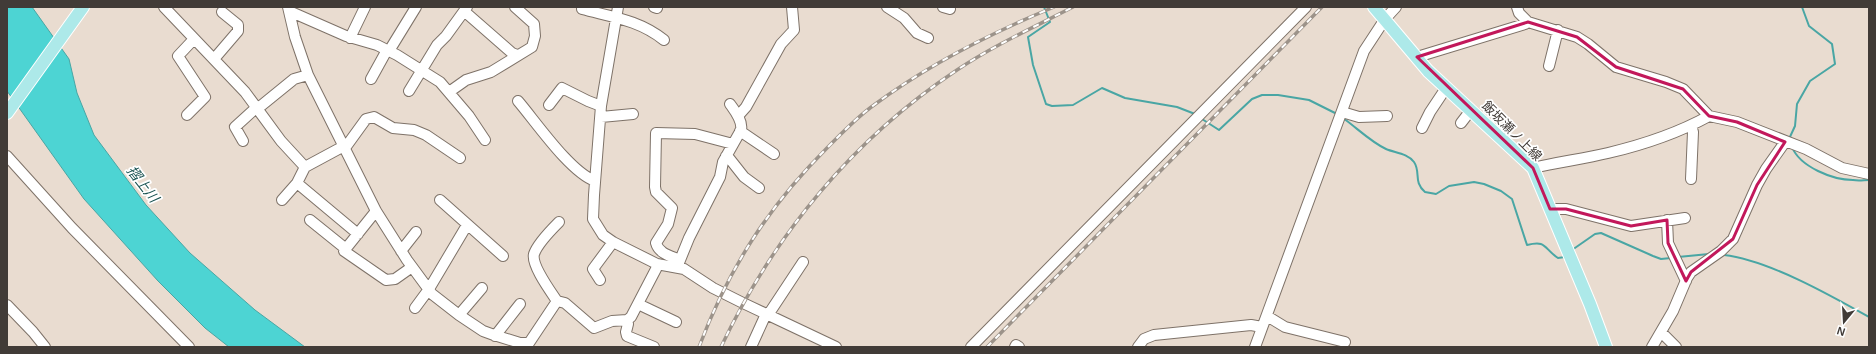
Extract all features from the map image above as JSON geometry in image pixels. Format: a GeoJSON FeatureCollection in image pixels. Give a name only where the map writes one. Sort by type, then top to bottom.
{"type":"FeatureCollection","features":[{"type":"Feature","properties":{"kind":"main road"},"geometry":{"type":"LineString","coordinates":[[7,113],[84,7]]}},
{"type":"Feature","properties":{"kind":"main road","name":"飯坂瀬ノ上線"},"geometry":{"type":"LineString","coordinates":[[1374,7],[1446,88],[1533,168],[1590,304],[1606,347]]}},
{"type":"Feature","properties":{"kind":"street"},"geometry":{"type":"LineString","coordinates":[[164,7],[245,92],[281,141],[305,167]]}},
{"type":"Feature","properties":{"kind":"street"},"geometry":{"type":"LineString","coordinates":[[350,38],[365,7]]}},
{"type":"Feature","properties":{"kind":"street"},"geometry":{"type":"LineString","coordinates":[[370,79],[416,7]]}},
{"type":"Feature","properties":{"kind":"street"},"geometry":{"type":"LineString","coordinates":[[449,92],[466,80],[491,72],[517,55],[528,51],[532,47],[535,36],[534,24],[515,7]]}},
{"type":"Feature","properties":{"kind":"street"},"geometry":{"type":"LineString","coordinates":[[738,116],[746,107],[781,44],[794,30],[792,7]]}},
{"type":"Feature","properties":{"kind":"street"},"geometry":{"type":"LineString","coordinates":[[887,7],[904,18],[917,33],[928,38]]}},
{"type":"Feature","properties":{"kind":"street"},"geometry":{"type":"LineString","coordinates":[[971,347],[1306,7]]}},
{"type":"Feature","properties":{"kind":"street"},"geometry":{"type":"LineString","coordinates":[[1255,347],[1364,51],[1385,19],[1396,7]]}},
{"type":"Feature","properties":{"kind":"street"},"geometry":{"type":"LineString","coordinates":[[1517,7],[1528,22],[1577,37],[1616,67],[1683,89],[1709,116],[1737,122],[1789,144],[1806,149],[1842,168],[1869,174]]}},
{"type":"Feature","properties":{"kind":"street"},"geometry":{"type":"LineString","coordinates":[[289,9],[350,38],[377,45],[440,82],[469,116],[485,140]]}},
{"type":"Feature","properties":{"kind":"street"},"geometry":{"type":"LineString","coordinates":[[289,9],[295,37],[308,75],[376,211],[401,251],[429,289],[441,302],[483,331],[495,336],[529,345],[557,302]]}},
{"type":"Feature","properties":{"kind":"street"},"geometry":{"type":"LineString","coordinates":[[409,90],[437,45],[446,36],[465,9],[512,53],[517,55]]}},
{"type":"Feature","properties":{"kind":"street"},"geometry":{"type":"LineString","coordinates":[[582,9],[618,12],[652,30],[664,40]]}},
{"type":"Feature","properties":{"kind":"street"},"geometry":{"type":"LineString","coordinates":[[214,60],[238,31],[238,26],[222,12]]}},
{"type":"Feature","properties":{"kind":"street"},"geometry":{"type":"LineString","coordinates":[[618,12],[601,106],[593,219],[603,235],[613,242],[657,264],[679,263]]}},
{"type":"Feature","properties":{"kind":"street"},"geometry":{"type":"LineString","coordinates":[[1417,57],[1528,22]]}},
{"type":"Feature","properties":{"kind":"street"},"geometry":{"type":"LineString","coordinates":[[1549,66],[1558,30]]}},
{"type":"Feature","properties":{"kind":"street"},"geometry":{"type":"LineString","coordinates":[[187,115],[205,97],[178,56],[194,39]]}},
{"type":"Feature","properties":{"kind":"street"},"geometry":{"type":"LineString","coordinates":[[243,141],[235,127],[294,79],[308,75]]}},
{"type":"Feature","properties":{"kind":"street"},"geometry":{"type":"LineString","coordinates":[[549,105],[562,88],[601,106]]}},
{"type":"Feature","properties":{"kind":"street"},"geometry":{"type":"LineString","coordinates":[[1422,128],[1430,112],[1446,88]]}},
{"type":"Feature","properties":{"kind":"street"},"geometry":{"type":"LineString","coordinates":[[518,101],[570,163],[589,179],[595,181]]}},
{"type":"Feature","properties":{"kind":"street"},"geometry":{"type":"LineString","coordinates":[[679,263],[689,238],[720,177],[722,162],[742,126],[738,116],[730,104]]}},
{"type":"Feature","properties":{"kind":"street"},"geometry":{"type":"LineString","coordinates":[[1461,122],[1471,110]]}},
{"type":"Feature","properties":{"kind":"street"},"geometry":{"type":"LineString","coordinates":[[1342,112],[1359,117],[1387,116]]}},
{"type":"Feature","properties":{"kind":"street"},"geometry":{"type":"LineString","coordinates":[[600,117],[633,114]]}},
{"type":"Feature","properties":{"kind":"street"},"geometry":{"type":"LineString","coordinates":[[1533,168],[1609,153],[1645,142],[1691,125],[1709,116]]}},
{"type":"Feature","properties":{"kind":"street"},"geometry":{"type":"LineString","coordinates":[[282,200],[297,183],[305,167],[344,147],[366,119],[374,117],[393,128],[414,130],[426,135],[460,158]]}},
{"type":"Feature","properties":{"kind":"street"},"geometry":{"type":"LineString","coordinates":[[1691,125],[1693,132],[1691,179]]}},
{"type":"Feature","properties":{"kind":"street"},"geometry":{"type":"LineString","coordinates":[[740,131],[774,154]]}},
{"type":"Feature","properties":{"kind":"street"},"geometry":{"type":"LineString","coordinates":[[733,144],[695,134],[656,133],[656,192],[672,208],[668,224],[656,243],[657,248],[713,288],[836,347]]}},
{"type":"Feature","properties":{"kind":"street"},"geometry":{"type":"LineString","coordinates":[[1652,347],[1673,311],[1691,272],[1721,251],[1733,239],[1741,219],[1766,169],[1789,144]]}},
{"type":"Feature","properties":{"kind":"street"},"geometry":{"type":"LineString","coordinates":[[7,156],[72,228],[189,347]]}},
{"type":"Feature","properties":{"kind":"street"},"geometry":{"type":"LineString","coordinates":[[726,156],[744,177],[759,188]]}},
{"type":"Feature","properties":{"kind":"street"},"geometry":{"type":"LineString","coordinates":[[297,183],[358,234]]}},
{"type":"Feature","properties":{"kind":"street"},"geometry":{"type":"LineString","coordinates":[[440,200],[503,256]]}},
{"type":"Feature","properties":{"kind":"street"},"geometry":{"type":"LineString","coordinates":[[1550,208],[1566,209],[1631,226],[1685,218]]}},
{"type":"Feature","properties":{"kind":"street"},"geometry":{"type":"LineString","coordinates":[[346,249],[376,211]]}},
{"type":"Feature","properties":{"kind":"street"},"geometry":{"type":"LineString","coordinates":[[310,220],[346,249],[344,251],[386,280],[395,279],[412,267]]}},
{"type":"Feature","properties":{"kind":"street"},"geometry":{"type":"LineString","coordinates":[[1667,220],[1668,243],[1686,281]]}},
{"type":"Feature","properties":{"kind":"street"},"geometry":{"type":"LineString","coordinates":[[557,302],[537,268],[534,258],[537,249],[559,222]]}},
{"type":"Feature","properties":{"kind":"street"},"geometry":{"type":"LineString","coordinates":[[415,308],[429,289],[467,224]]}},
{"type":"Feature","properties":{"kind":"street"},"geometry":{"type":"LineString","coordinates":[[401,251],[416,232]]}},
{"type":"Feature","properties":{"kind":"street"},"geometry":{"type":"LineString","coordinates":[[600,280],[593,269],[613,242]]}},
{"type":"Feature","properties":{"kind":"street"},"geometry":{"type":"LineString","coordinates":[[751,347],[767,314],[803,262]]}},
{"type":"Feature","properties":{"kind":"street"},"geometry":{"type":"LineString","coordinates":[[557,302],[565,303],[594,328],[612,321],[627,320],[631,317],[638,304],[656,270],[657,264]]}},
{"type":"Feature","properties":{"kind":"street"},"geometry":{"type":"LineString","coordinates":[[459,315],[482,288]]}},
{"type":"Feature","properties":{"kind":"street"},"geometry":{"type":"LineString","coordinates":[[495,336],[520,304]]}},
{"type":"Feature","properties":{"kind":"street"},"geometry":{"type":"LineString","coordinates":[[638,304],[676,322]]}},
{"type":"Feature","properties":{"kind":"street"},"geometry":{"type":"LineString","coordinates":[[7,305],[45,347]]}},
{"type":"Feature","properties":{"kind":"street"},"geometry":{"type":"LineString","coordinates":[[1267,316],[1285,327],[1345,342]]}},
{"type":"Feature","properties":{"kind":"street"},"geometry":{"type":"LineString","coordinates":[[627,320],[627,336],[654,347]]}},
{"type":"Feature","properties":{"kind":"street"},"geometry":{"type":"LineString","coordinates":[[1138,347],[1144,339],[1154,334],[1251,326],[1262,327]]}},
{"type":"Feature","properties":{"kind":"street"},"geometry":{"type":"LineString","coordinates":[[1661,332],[1676,347]]}},
{"type":"Feature","properties":{"kind":"street"},"geometry":{"type":"LineString","coordinates":[[1015,347],[1019,347]]}},
{"type":"Feature","properties":{"kind":"highlighted area"},"geometry":{"type":"Polygon","coordinates":[[[1528,22],[1577,37],[1616,67],[1683,89],[1709,116],[1737,122],[1785,142],[1757,185],[1733,239],[1691,272],[1686,281],[1668,243],[1667,220],[1631,226],[1566,209],[1550,209],[1533,168],[1417,57],[1528,22]]]}},
{"type":"Feature","properties":{"kind":"water"},"geometry":{"type":"Polygon","coordinates":[[[7,7],[32,7],[69,59],[77,93],[94,135],[146,205],[190,253],[255,310],[305,347],[229,347],[205,328],[158,281],[84,199],[7,91],[7,7]]]}},
{"type":"Feature","properties":{"kind":"waterway"},"geometry":{"type":"LineString","coordinates":[[1044,7],[1050,22],[1028,37],[1033,65],[1046,104],[1052,106],[1073,105],[1102,88],[1125,98],[1177,107],[1195,114]]}},
{"type":"Feature","properties":{"kind":"waterway"},"geometry":{"type":"LineString","coordinates":[[1789,139],[1795,126],[1797,104],[1810,81],[1835,64],[1832,44],[1809,26],[1802,7]]}},
{"type":"Feature","properties":{"kind":"waterway"},"geometry":{"type":"LineString","coordinates":[[1202,119],[1219,130],[1252,99],[1262,95],[1278,95],[1309,100],[1337,114]]}},
{"type":"Feature","properties":{"kind":"waterway"},"geometry":{"type":"LineString","coordinates":[[1343,118],[1380,146],[1411,159],[1416,166],[1419,184],[1425,192],[1436,194],[1449,186],[1474,182],[1484,184],[1501,191],[1512,199],[1527,245],[1542,244],[1558,258],[1565,257]]}},
{"type":"Feature","properties":{"kind":"waterway"},"geometry":{"type":"LineString","coordinates":[[1792,147],[1802,161],[1827,175],[1836,178],[1869,180]]}},
{"type":"Feature","properties":{"kind":"waterway"},"geometry":{"type":"LineString","coordinates":[[1572,250],[1595,234],[1601,233],[1661,259],[1671,258]]}},
{"type":"Feature","properties":{"kind":"waterway"},"geometry":{"type":"LineString","coordinates":[[1678,257],[1709,254]]}},
{"type":"Feature","properties":{"kind":"waterway"},"geometry":{"type":"LineString","coordinates":[[1724,255],[1741,258],[1779,271],[1818,289],[1869,317]]}},
{"type":"Feature","properties":{"kind":"railway"},"geometry":{"type":"LineString","coordinates":[[699,347],[723,291],[737,265],[768,216],[806,170],[850,125],[868,110],[916,76],[961,50],[1054,7]]}},
{"type":"Feature","properties":{"kind":"railway"},"geometry":{"type":"LineString","coordinates":[[721,347],[742,306],[766,266],[792,228],[820,192],[851,158],[919,97],[957,70],[999,45],[1073,7]]}},
{"type":"Feature","properties":{"kind":"railway"},"geometry":{"type":"LineString","coordinates":[[987,347],[1322,7]]}},
{"type":"Feature","properties":{"kind":"water label","name":"摺上川"},"geometry":{"type":"Point","coordinates":[143,184]}}]}
